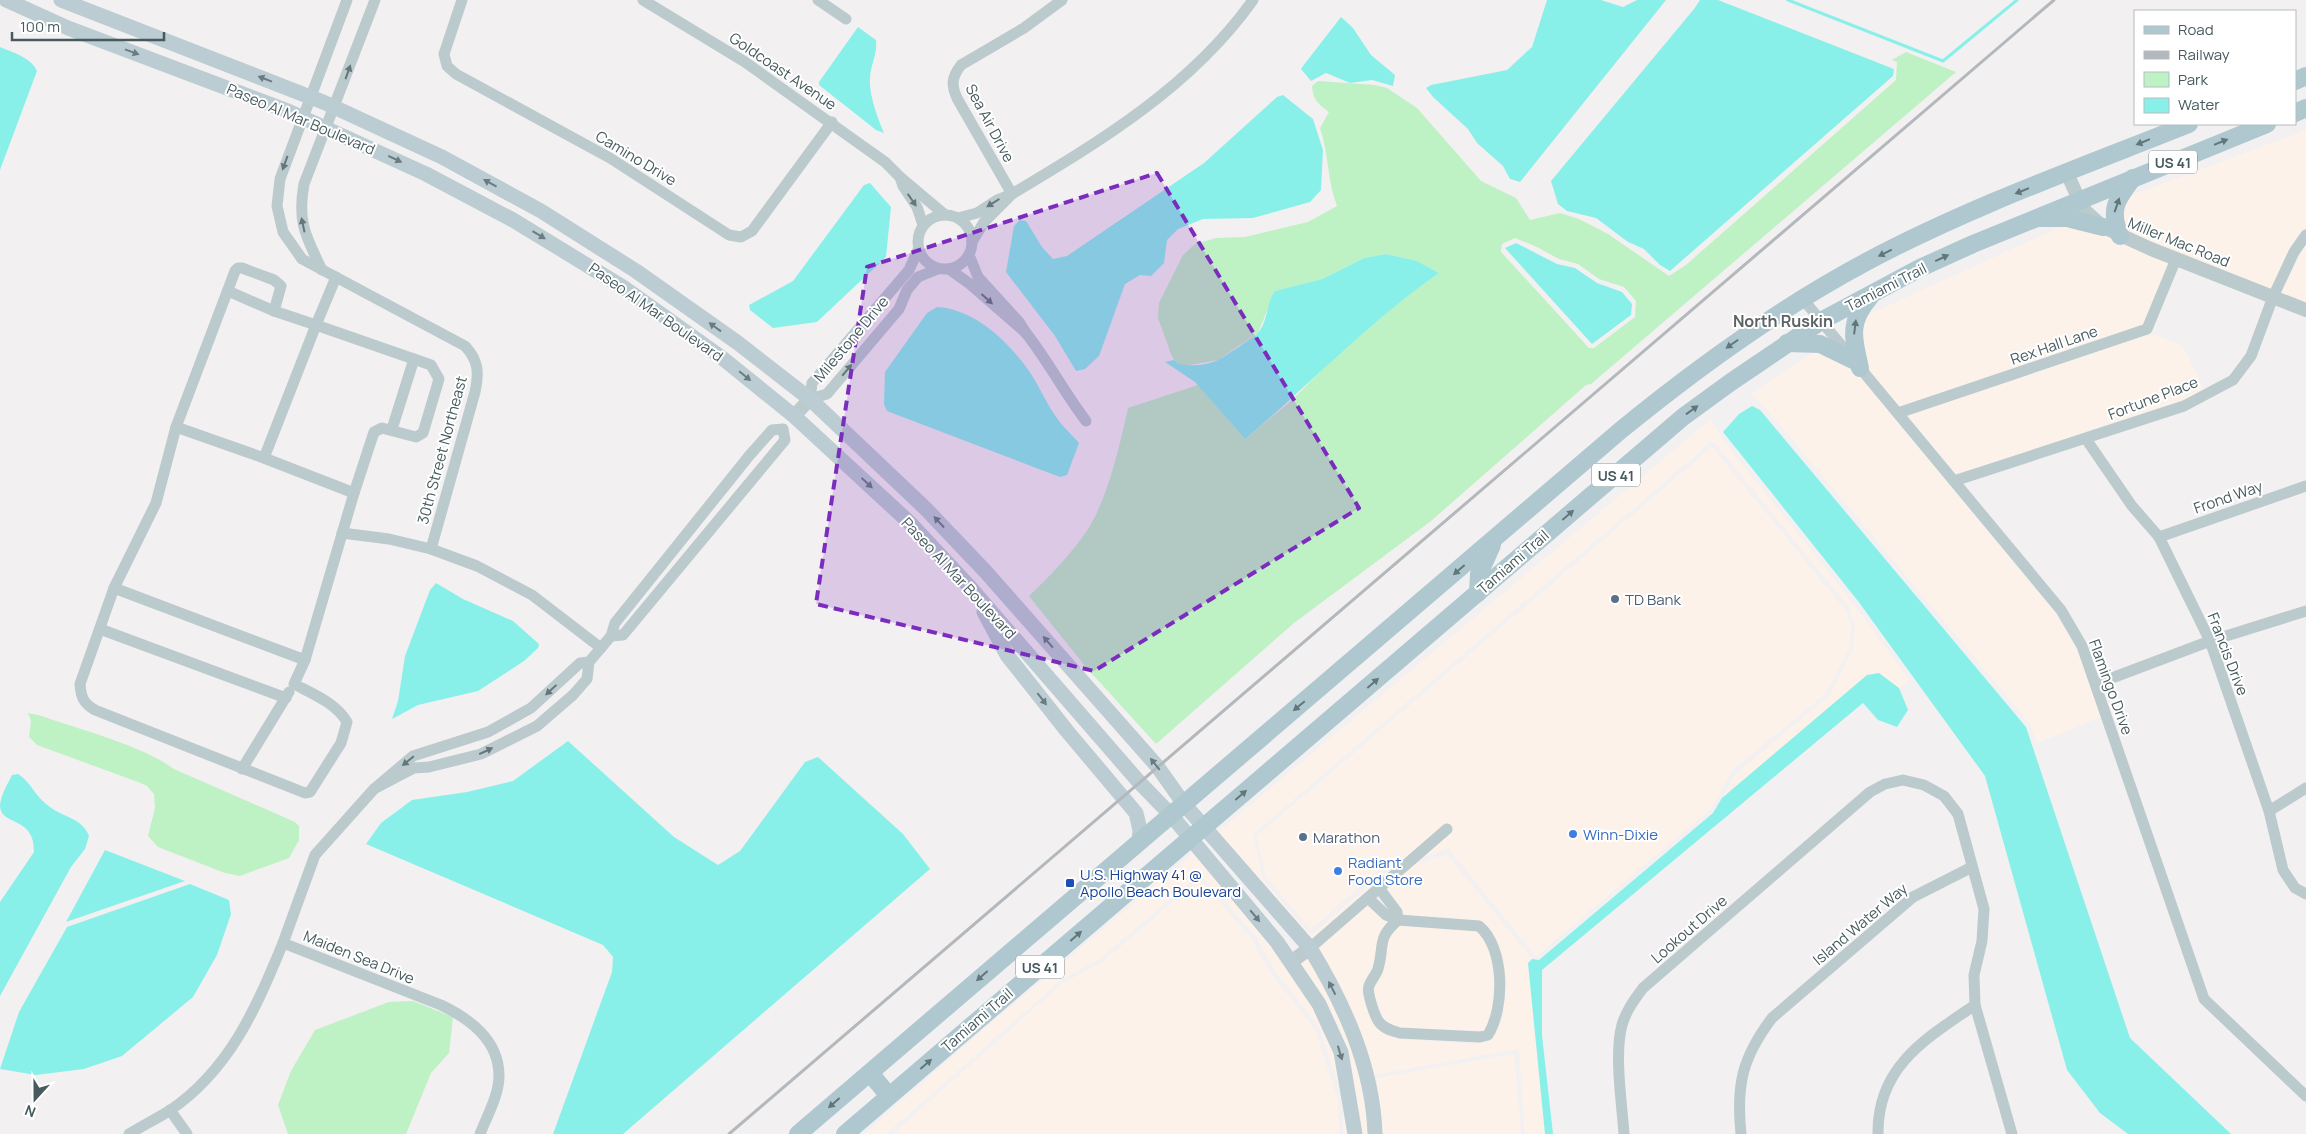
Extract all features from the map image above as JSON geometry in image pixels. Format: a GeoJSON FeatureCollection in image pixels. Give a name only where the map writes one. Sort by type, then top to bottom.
{"type":"FeatureCollection","features":[{"type":"Feature","properties":{"kind":"main road","name":"Paseo Al Mar Boulevard"},"geometry":{"type":"LineString","coordinates":[[6,0],[68,28],[326,127],[426,174],[513,220],[582,260],[626,289],[721,357],[794,416],[911,524],[968,585],[1139,782],[1178,809]]}},
{"type":"Feature","properties":{"kind":"main road","name":"Paseo Al Mar Boulevard"},"geometry":{"type":"LineString","coordinates":[[61,0],[311,97],[442,157],[541,211],[636,271],[738,343],[810,399],[926,509],[985,571],[1157,766],[1178,809]]}},
{"type":"Feature","properties":{"kind":"main road","name":"Tamiami Trail"},"geometry":{"type":"LineString","coordinates":[[798,1134],[1664,394],[1714,357],[1802,298],[1867,262],[1929,231],[2187,125]]}},
{"type":"Feature","properties":{"kind":"main road","name":"Tamiami Trail"},"geometry":{"type":"LineString","coordinates":[[845,1134],[1683,417],[1786,343],[1874,292],[1973,244],[2265,125]]}},
{"type":"Feature","properties":{"kind":"main road"},"geometry":{"type":"LineString","coordinates":[[2120,236],[2114,214],[2122,193],[2134,178]]}},
{"type":"Feature","properties":{"kind":"main road"},"geometry":{"type":"LineString","coordinates":[[2034,218],[2067,218],[2103,227]]}},
{"type":"Feature","properties":{"kind":"main road"},"geometry":{"type":"LineString","coordinates":[[1858,365],[1854,341],[1854,326],[1857,315],[1874,292]]}},
{"type":"Feature","properties":{"kind":"main road"},"geometry":{"type":"LineString","coordinates":[[1786,343],[1820,344],[1858,365]]}},
{"type":"Feature","properties":{"kind":"main road"},"geometry":{"type":"LineString","coordinates":[[1478,592],[1478,574],[1496,538]]}},
{"type":"Feature","properties":{"kind":"main road"},"geometry":{"type":"LineString","coordinates":[[968,585],[1007,655],[1067,731],[1136,813],[1140,830],[1139,843]]}},
{"type":"Feature","properties":{"kind":"main road"},"geometry":{"type":"LineString","coordinates":[[1178,809],[1204,827],[1310,948],[1351,1025],[1364,1065],[1374,1113],[1375,1134]]}},
{"type":"Feature","properties":{"kind":"main road"},"geometry":{"type":"LineString","coordinates":[[1178,809],[1190,838],[1277,942],[1319,1004],[1341,1052],[1355,1134]]}},
{"type":"Feature","properties":{"kind":"main road"},"geometry":{"type":"LineString","coordinates":[[870,1073],[889,1096]]}},
{"type":"Feature","properties":{"kind":"street","name":"30th Street Northeast"},"geometry":{"type":"LineString","coordinates":[[347,0],[280,180],[277,206],[283,232],[302,259],[464,346],[472,354],[478,366],[479,376],[475,392],[431,549]]}},
{"type":"Feature","properties":{"kind":"street"},"geometry":{"type":"LineString","coordinates":[[322,270],[303,229],[300,205],[304,184],[375,0]]}},
{"type":"Feature","properties":{"kind":"street","name":"Camino Drive"},"geometry":{"type":"LineString","coordinates":[[462,0],[444,54],[447,66],[456,74],[610,158],[728,235],[741,237],[752,231],[832,122]]}},
{"type":"Feature","properties":{"kind":"street","name":"Goldcoast Avenue"},"geometry":{"type":"LineString","coordinates":[[643,0],[745,62],[832,122],[885,162],[944,214]]}},
{"type":"Feature","properties":{"kind":"street"},"geometry":{"type":"LineString","coordinates":[[818,0],[846,19]]}},
{"type":"Feature","properties":{"kind":"street","name":"Sea Air Drive"},"geometry":{"type":"LineString","coordinates":[[1012,194],[952,88],[954,75],[961,65],[1024,28],[1062,0]]}},
{"type":"Feature","properties":{"kind":"street"},"geometry":{"type":"LineString","coordinates":[[958,218],[977,213],[997,200],[1012,194],[1109,135],[1154,102],[1198,63],[1253,0]]}},
{"type":"Feature","properties":{"kind":"street","name":"Miller Mac Road"},"geometry":{"type":"LineString","coordinates":[[2067,173],[2083,209],[2090,218],[2103,227],[2176,259],[2306,310]]}},
{"type":"Feature","properties":{"kind":"street","name":"Goldcoast Avenue"},"geometry":{"type":"LineString","coordinates":[[900,177],[903,186],[917,207],[923,225]]}},
{"type":"Feature","properties":{"kind":"street"},"geometry":{"type":"LineString","coordinates":[[943,269],[959,266],[969,256],[972,242],[984,222],[1012,194]]}},
{"type":"Feature","properties":{"kind":"street"},"geometry":{"type":"LineString","coordinates":[[972,242],[968,228],[958,218],[944,214],[930,218],[923,225],[918,235],[918,250],[925,262],[943,269],[970,284],[1026,333]]}},
{"type":"Feature","properties":{"kind":"street","name":"Fortune Place"},"geometry":{"type":"LineString","coordinates":[[1954,481],[2184,406],[2233,380],[2251,356],[2273,297],[2294,252],[2306,235]]}},
{"type":"Feature","properties":{"kind":"street","name":"Milestone Drive"},"geometry":{"type":"LineString","coordinates":[[918,250],[909,270],[812,383],[810,399],[827,394],[899,309],[907,290],[918,277],[943,269]]}},
{"type":"Feature","properties":{"kind":"street"},"geometry":{"type":"LineString","coordinates":[[969,256],[978,277],[1019,322],[1044,355],[1063,390],[1086,421]]}},
{"type":"Feature","properties":{"kind":"street","name":"Rex Hall Lane"},"geometry":{"type":"LineString","coordinates":[[1898,413],[2147,329],[2176,259]]}},
{"type":"Feature","properties":{"kind":"street"},"geometry":{"type":"LineString","coordinates":[[274,311],[282,290],[281,286],[274,280],[238,268],[176,428],[156,503],[114,588],[80,684],[83,702],[95,710],[300,792],[310,792],[341,743],[347,722],[342,713],[319,697],[294,684]]}},
{"type":"Feature","properties":{"kind":"street"},"geometry":{"type":"LineString","coordinates":[[264,458],[336,277]]}},
{"type":"Feature","properties":{"kind":"street"},"geometry":{"type":"LineString","coordinates":[[228,291],[274,311],[431,366],[439,379],[423,433],[416,437],[392,429],[382,428],[374,432],[305,660],[286,698],[242,769]]}},
{"type":"Feature","properties":{"kind":"street","name":"Flamingo Drive"},"geometry":{"type":"LineString","coordinates":[[1802,298],[2061,610],[2082,646],[2096,684],[2204,999],[2304,1090]]}},
{"type":"Feature","properties":{"kind":"street"},"geometry":{"type":"LineString","coordinates":[[392,429],[414,359]]}},
{"type":"Feature","properties":{"kind":"street"},"geometry":{"type":"LineString","coordinates":[[794,416],[810,399]]}},
{"type":"Feature","properties":{"kind":"street"},"geometry":{"type":"LineString","coordinates":[[176,428],[264,458],[354,493]]}},
{"type":"Feature","properties":{"kind":"street"},"geometry":{"type":"LineString","coordinates":[[374,789],[414,768],[429,767],[481,754],[537,726],[573,695],[587,679],[589,662],[611,636],[615,624],[749,456],[772,430],[783,429],[785,440],[691,556],[623,635],[611,636]]}},
{"type":"Feature","properties":{"kind":"street","name":"Francis Drive"},"geometry":{"type":"LineString","coordinates":[[2086,439],[2132,506],[2159,537],[2210,641],[2269,811],[2283,870],[2295,888],[2306,894]]}},
{"type":"Feature","properties":{"kind":"street","name":"Frond Way"},"geometry":{"type":"LineString","coordinates":[[2159,537],[2306,486]]}},
{"type":"Feature","properties":{"kind":"street"},"geometry":{"type":"LineString","coordinates":[[342,533],[389,539],[431,549],[477,566],[532,595],[601,648]]}},
{"type":"Feature","properties":{"kind":"street"},"geometry":{"type":"LineString","coordinates":[[114,588],[305,660]]}},
{"type":"Feature","properties":{"kind":"street"},"geometry":{"type":"LineString","coordinates":[[2096,684],[2210,641],[2306,611]]}},
{"type":"Feature","properties":{"kind":"street"},"geometry":{"type":"LineString","coordinates":[[100,629],[286,698]]}},
{"type":"Feature","properties":{"kind":"street"},"geometry":{"type":"LineString","coordinates":[[283,943],[316,855],[374,789],[413,756],[488,732],[532,708],[580,663],[589,662]]}},
{"type":"Feature","properties":{"kind":"street","name":"Lookout Drive"},"geometry":{"type":"LineString","coordinates":[[1624,1134],[1619,1052],[1622,1026],[1630,1005],[1643,988],[1870,792],[1885,784],[1903,780],[1924,785],[1944,796],[1958,814],[1972,867]]}},
{"type":"Feature","properties":{"kind":"street"},"geometry":{"type":"LineString","coordinates":[[2269,811],[2306,788]]}},
{"type":"Feature","properties":{"kind":"street"},"geometry":{"type":"LineString","coordinates":[[1291,962],[1310,948],[1447,829]]}},
{"type":"Feature","properties":{"kind":"street"},"geometry":{"type":"LineString","coordinates":[[1972,867],[1984,909],[1982,941],[1974,975],[1975,1005],[2012,1134]]}},
{"type":"Feature","properties":{"kind":"street","name":"Island Water Way"},"geometry":{"type":"LineString","coordinates":[[1741,1134],[1738,1106],[1739,1086],[1756,1040],[1772,1018],[1913,897],[1972,867]]}},
{"type":"Feature","properties":{"kind":"street"},"geometry":{"type":"LineString","coordinates":[[1379,888],[1397,912],[1398,920]]}},
{"type":"Feature","properties":{"kind":"street"},"geometry":{"type":"LineString","coordinates":[[1368,898],[1386,915],[1398,920],[1478,926],[1487,933],[1494,948],[1500,984],[1498,1015],[1488,1035],[1480,1037],[1404,1034],[1388,1030],[1379,1022],[1368,994],[1369,985],[1379,967],[1382,940],[1387,930],[1398,920]]}},
{"type":"Feature","properties":{"kind":"street","name":"Maiden Sea Drive"},"geometry":{"type":"LineString","coordinates":[[129,1134],[170,1110],[205,1080],[235,1044],[256,1007],[283,943],[464,1016],[478,1028],[490,1045],[496,1058],[499,1076],[495,1097],[480,1134]]}},
{"type":"Feature","properties":{"kind":"street"},"geometry":{"type":"LineString","coordinates":[[1878,1134],[1880,1102],[1893,1072],[1927,1038],[1975,1005]]}},
{"type":"Feature","properties":{"kind":"street"},"geometry":{"type":"LineString","coordinates":[[170,1110],[187,1134]]}},
{"type":"Feature","properties":{"kind":"highlighted area"},"geometry":{"type":"Polygon","coordinates":[[[1157,173],[1359,508],[1094,671],[816,604],[867,267],[1157,173]]]}},
{"type":"Feature","properties":{"kind":"shaded area"},"geometry":{"type":"Polygon","coordinates":[[[2306,130],[2306,228],[2299,234],[2271,290],[2124,232],[2122,204],[2125,198],[2306,130]]]}},
{"type":"Feature","properties":{"kind":"shaded area"},"geometry":{"type":"Polygon","coordinates":[[[2067,224],[2101,233],[2116,241],[2117,244],[2120,243],[2169,263],[2143,325],[1900,407],[1865,365],[1861,320],[1874,312],[2067,224]]]}},
{"type":"Feature","properties":{"kind":"shaded area"},"geometry":{"type":"Polygon","coordinates":[[[2306,243],[2306,304],[2280,294],[2306,243]]]}},
{"type":"Feature","properties":{"kind":"shaded area"},"geometry":{"type":"Polygon","coordinates":[[[2150,333],[2182,345],[2204,389],[2183,400],[2087,431],[2084,434],[1956,474],[1908,416],[2150,333]]]}},
{"type":"Feature","properties":{"kind":"shaded area"},"geometry":{"type":"Polygon","coordinates":[[[1817,350],[1851,366],[2056,614],[2077,650],[2101,717],[2037,743],[2030,724],[1764,406],[1751,394],[1817,350]]]}},
{"type":"Feature","properties":{"kind":"shaded area"},"geometry":{"type":"Polygon","coordinates":[[[1710,420],[1719,435],[1854,605],[1909,680],[1899,688],[1879,673],[1867,675],[1722,798],[1736,774],[1829,696],[1853,650],[1855,627],[1849,607],[1716,444],[1711,442],[1253,834],[1263,880],[1310,934],[1314,933],[1382,874],[1390,871],[1310,940],[1217,833],[1710,420]]]}},
{"type":"Feature","properties":{"kind":"shaded area"},"geometry":{"type":"Polygon","coordinates":[[[1712,447],[1846,611],[1851,627],[1849,649],[1825,694],[1732,770],[1711,809],[1536,956],[1449,849],[1380,869],[1311,929],[1266,877],[1257,836],[1712,447]]]}},
{"type":"Feature","properties":{"kind":"shaded area"},"geometry":{"type":"Polygon","coordinates":[[[1195,852],[1273,946],[1315,1007],[1336,1054],[1349,1134],[1343,1134],[1343,1099],[1319,1027],[1276,972],[1255,935],[1200,874],[1099,959],[1061,980],[886,1134],[864,1134],[984,1029],[1195,852]]]}},
{"type":"Feature","properties":{"kind":"shaded area"},"geometry":{"type":"Polygon","coordinates":[[[1447,855],[1532,959],[1528,963],[1545,1134],[1525,1134],[1519,1051],[1517,1049],[1373,1075],[1317,949],[1367,905],[1387,923],[1378,938],[1373,966],[1363,984],[1362,994],[1376,1027],[1386,1035],[1399,1039],[1476,1044],[1489,1041],[1499,1027],[1503,1016],[1505,984],[1499,947],[1492,930],[1479,920],[1404,914],[1387,889],[1415,864],[1447,855]]]}},
{"type":"Feature","properties":{"kind":"shaded area"},"geometry":{"type":"Polygon","coordinates":[[[1200,879],[1251,939],[1272,975],[1315,1030],[1338,1100],[1339,1134],[893,1134],[1063,983],[1101,963],[1200,879]]]}},
{"type":"Feature","properties":{"kind":"shaded area"},"geometry":{"type":"Polygon","coordinates":[[[1400,926],[1476,931],[1483,937],[1489,951],[1494,984],[1492,1014],[1485,1030],[1401,1028],[1391,1024],[1384,1018],[1373,993],[1374,987],[1384,969],[1387,941],[1391,933],[1400,926]]]}},
{"type":"Feature","properties":{"kind":"shaded area"},"geometry":{"type":"Polygon","coordinates":[[[1308,956],[1346,1028],[1358,1067],[1370,1134],[1360,1134],[1359,1120],[1299,963],[1308,956]]]}},
{"type":"Feature","properties":{"kind":"shaded area"},"geometry":{"type":"Polygon","coordinates":[[[1514,1054],[1521,1134],[1383,1134],[1376,1078],[1514,1054]]]}},
{"type":"Feature","properties":{"kind":"green space"},"geometry":{"type":"Polygon","coordinates":[[[1906,52],[1956,72],[1591,384],[1586,385],[1431,521],[1294,623],[1156,744],[1085,666],[1029,596],[1068,555],[1082,538],[1095,516],[1107,487],[1128,408],[1198,385],[1245,439],[1291,401],[1347,345],[1401,300],[1439,273],[1417,261],[1386,254],[1364,258],[1322,279],[1275,291],[1258,333],[1218,360],[1184,366],[1176,363],[1158,318],[1159,303],[1183,255],[1195,244],[1216,238],[1245,237],[1308,222],[1337,206],[1331,186],[1320,128],[1329,112],[1317,101],[1312,86],[1318,81],[1375,85],[1387,88],[1417,108],[1481,181],[1516,198],[1530,220],[1560,213],[1579,219],[1608,234],[1669,276],[1686,265],[1896,80],[1897,62],[1892,60],[1906,52]],[[1515,238],[1502,244],[1501,252],[1589,348],[1594,348],[1635,317],[1636,301],[1624,287],[1599,279],[1578,264],[1559,259],[1515,238]]]}},
{"type":"Feature","properties":{"kind":"green space"},"geometry":{"type":"Polygon","coordinates":[[[28,713],[128,745],[160,760],[174,769],[295,822],[299,826],[299,840],[289,858],[240,876],[225,873],[158,847],[148,836],[155,808],[154,794],[147,786],[37,745],[29,737],[31,721],[28,713]]]}},
{"type":"Feature","properties":{"kind":"green space"},"geometry":{"type":"Polygon","coordinates":[[[413,1001],[453,1017],[449,1053],[431,1073],[406,1134],[288,1134],[278,1105],[291,1071],[315,1030],[389,1002],[413,1001]]]}},
{"type":"Feature","properties":{"kind":"water"},"geometry":{"type":"Polygon","coordinates":[[[1547,0],[1601,0],[1623,7],[1637,0],[1666,0],[1520,182],[1510,179],[1503,166],[1477,143],[1468,129],[1433,97],[1426,88],[1431,85],[1507,70],[1532,47],[1547,0]]]}},
{"type":"Feature","properties":{"kind":"water"},"geometry":{"type":"Polygon","coordinates":[[[1700,0],[1718,0],[1894,69],[1893,76],[1670,271],[1660,265],[1644,249],[1628,242],[1596,218],[1567,211],[1558,204],[1551,181],[1700,0]]]}},
{"type":"Feature","properties":{"kind":"water"},"geometry":{"type":"Polygon","coordinates":[[[1341,17],[1353,28],[1371,55],[1395,75],[1393,86],[1372,80],[1350,83],[1326,73],[1311,81],[1301,69],[1341,17]]]}},
{"type":"Feature","properties":{"kind":"water"},"geometry":{"type":"Polygon","coordinates":[[[858,27],[876,40],[870,85],[874,107],[884,133],[876,130],[819,85],[819,82],[858,27]]]}},
{"type":"Feature","properties":{"kind":"water"},"geometry":{"type":"Polygon","coordinates":[[[0,47],[16,53],[31,62],[37,71],[0,170],[0,47]]]}},
{"type":"Feature","properties":{"kind":"water"},"geometry":{"type":"Polygon","coordinates":[[[1283,95],[1313,119],[1323,150],[1321,190],[1310,202],[1253,218],[1203,219],[1178,229],[1167,240],[1164,263],[1151,276],[1140,275],[1125,284],[1099,356],[1085,369],[1076,371],[1055,336],[1006,272],[1014,226],[1020,220],[1026,221],[1042,247],[1053,259],[1067,256],[1204,163],[1277,97],[1283,95]]]}},
{"type":"Feature","properties":{"kind":"water"},"geometry":{"type":"Polygon","coordinates":[[[870,183],[891,207],[886,257],[817,322],[773,328],[750,310],[749,305],[793,281],[864,185],[870,183]]]}},
{"type":"Feature","properties":{"kind":"water"},"geometry":{"type":"Polygon","coordinates":[[[1516,243],[1557,264],[1575,268],[1597,283],[1622,292],[1632,304],[1631,315],[1592,344],[1505,248],[1516,243]]]}},
{"type":"Feature","properties":{"kind":"water"},"geometry":{"type":"Polygon","coordinates":[[[1386,254],[1417,261],[1439,273],[1364,332],[1245,439],[1195,382],[1165,362],[1174,360],[1177,363],[1195,365],[1218,360],[1257,334],[1261,329],[1275,291],[1322,279],[1364,258],[1386,254]]]}},
{"type":"Feature","properties":{"kind":"water"},"geometry":{"type":"Polygon","coordinates":[[[937,307],[951,309],[977,320],[1000,338],[1021,360],[1057,418],[1079,443],[1067,475],[1060,477],[887,411],[884,404],[885,372],[927,313],[937,307]]]}},
{"type":"Feature","properties":{"kind":"water"},"geometry":{"type":"Polygon","coordinates":[[[1752,406],[1760,410],[2026,727],[2130,1038],[2231,1134],[2128,1134],[2100,1113],[2067,1070],[1985,776],[1858,601],[1723,432],[1739,414],[1752,406]]]}},
{"type":"Feature","properties":{"kind":"water"},"geometry":{"type":"Polygon","coordinates":[[[436,583],[463,599],[513,621],[539,644],[538,648],[524,661],[478,691],[418,705],[392,719],[398,701],[405,656],[430,590],[436,583]]]}},
{"type":"Feature","properties":{"kind":"water"},"geometry":{"type":"Polygon","coordinates":[[[1879,673],[1899,688],[1908,710],[1897,727],[1878,720],[1863,703],[1542,970],[1542,1035],[1553,1134],[1545,1134],[1528,963],[1532,959],[1539,960],[1713,813],[1722,798],[1867,675],[1879,673]]]}},
{"type":"Feature","properties":{"kind":"water"},"geometry":{"type":"Polygon","coordinates":[[[568,741],[674,837],[718,865],[740,851],[805,762],[818,757],[903,834],[930,869],[623,1134],[553,1134],[612,972],[613,957],[603,945],[366,844],[381,823],[412,800],[467,792],[513,781],[568,741]]]}},
{"type":"Feature","properties":{"kind":"water"},"geometry":{"type":"Polygon","coordinates":[[[18,774],[27,781],[45,803],[82,825],[89,836],[85,849],[71,867],[0,996],[0,902],[34,852],[33,840],[29,832],[5,816],[0,805],[3,793],[12,775],[18,774]]]}},
{"type":"Feature","properties":{"kind":"water"},"geometry":{"type":"Polygon","coordinates":[[[105,850],[185,881],[66,922],[105,850]]]}},
{"type":"Feature","properties":{"kind":"water"},"geometry":{"type":"Polygon","coordinates":[[[190,884],[229,900],[231,914],[217,955],[193,997],[122,1056],[84,1069],[36,1075],[0,1069],[19,1012],[67,927],[190,884]]]}},
{"type":"Feature","properties":{"kind":"waterway"},"geometry":{"type":"LineString","coordinates":[[1788,0],[1943,61],[2017,0]]}},
{"type":"Feature","properties":{"kind":"railway"},"geometry":{"type":"LineString","coordinates":[[729,1134],[2054,0]]}},
{"type":"Feature","properties":{"kind":"place","name":"TD Bank"},"geometry":{"type":"Point","coordinates":[1615,599]}},
{"type":"Feature","properties":{"kind":"place","name":"Winn-Dixie"},"geometry":{"type":"Point","coordinates":[1573,834]}},
{"type":"Feature","properties":{"kind":"place","name":"Marathon"},"geometry":{"type":"Point","coordinates":[1303,837]}},
{"type":"Feature","properties":{"kind":"place","name":"Radiant Food Store"},"geometry":{"type":"Point","coordinates":[1338,871]}},
{"type":"Feature","properties":{"kind":"place","name":"U.S. Highway 41 @ Apollo Beach Boulevard"},"geometry":{"type":"Point","coordinates":[1070,883]}},
{"type":"Feature","properties":{"kind":"district","name":"North Ruskin"},"geometry":{"type":"Point","coordinates":[1783,321]}}]}
